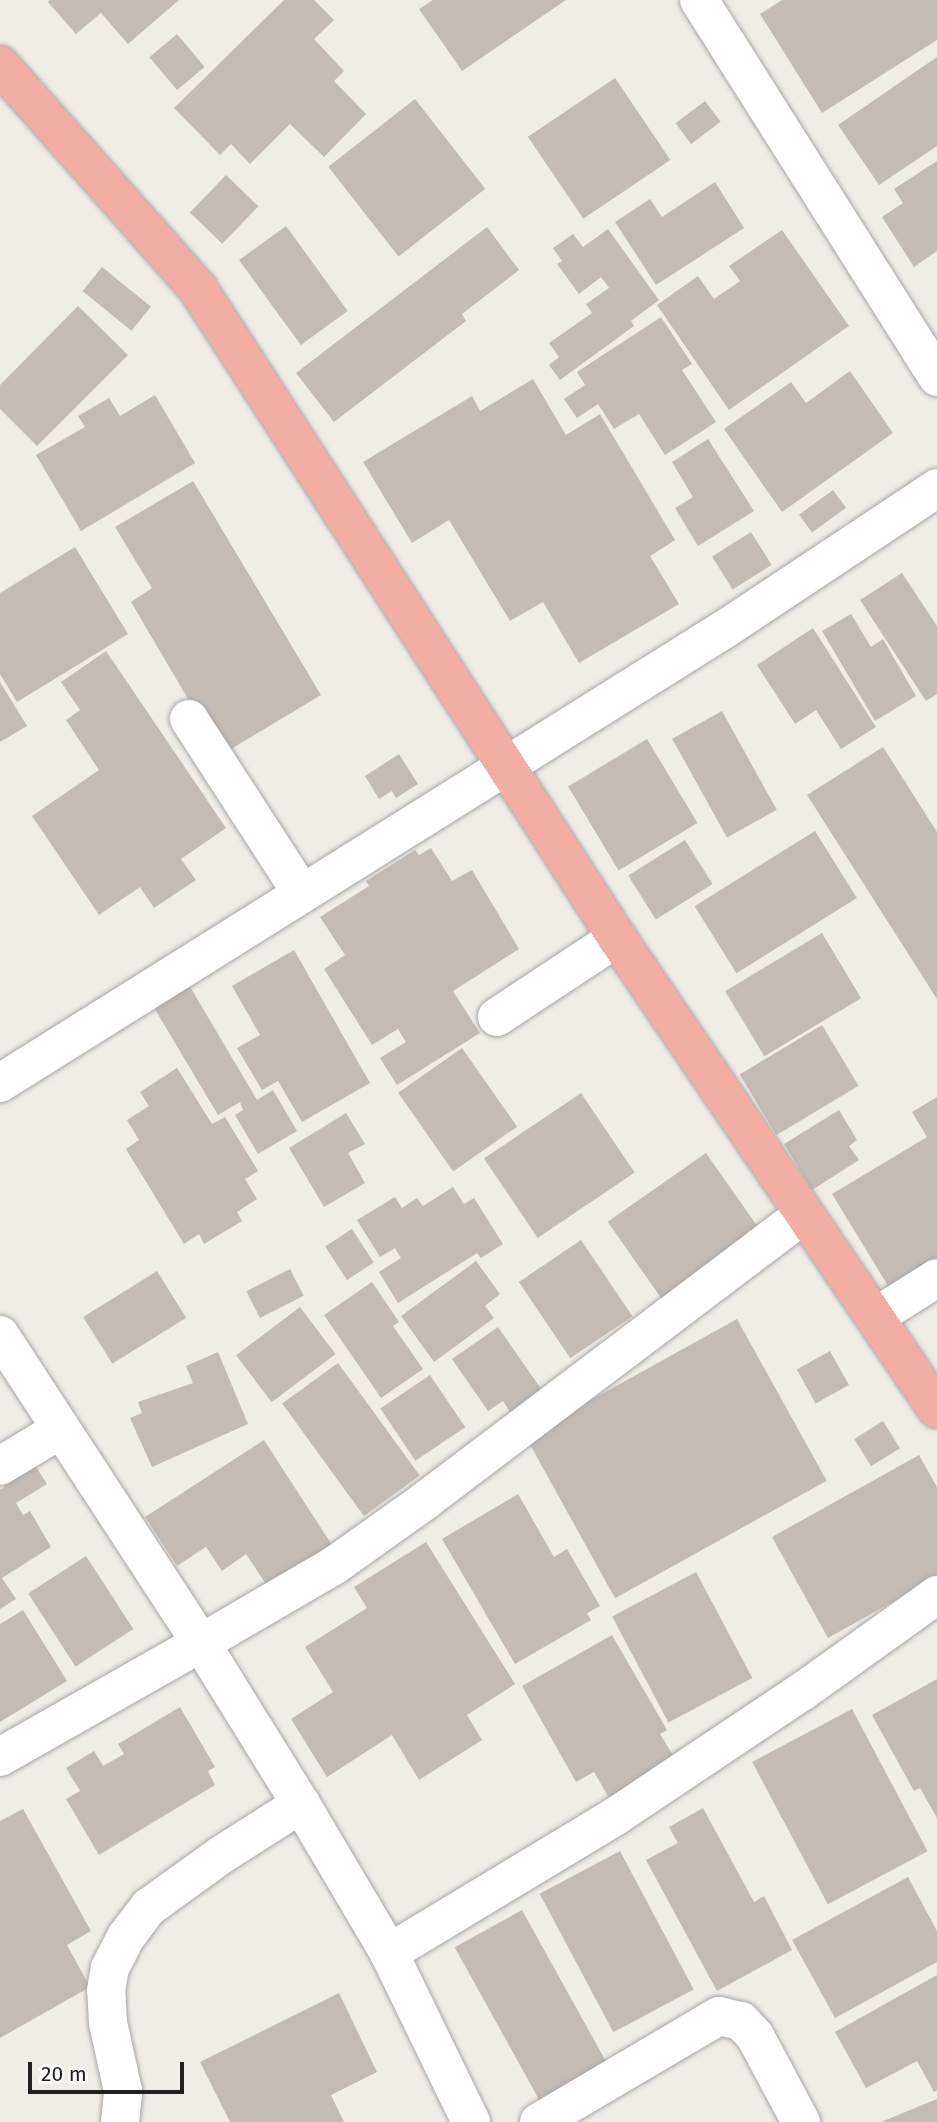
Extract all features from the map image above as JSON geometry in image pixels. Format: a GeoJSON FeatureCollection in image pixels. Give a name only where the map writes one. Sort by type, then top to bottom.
{"type":"FeatureCollection","features":[{"type":"Feature","properties":{"kind":"highway"},"geometry":{"type":"LineString","coordinates":[[0,65],[198,289],[617,938],[937,1409]]}},
{"type":"Feature","properties":{"kind":"street"},"geometry":{"type":"LineString","coordinates":[[699,0],[937,377]]}},
{"type":"Feature","properties":{"kind":"street"},"geometry":{"type":"LineString","coordinates":[[0,1083],[724,629],[937,488]]}},
{"type":"Feature","properties":{"kind":"street"},"geometry":{"type":"LineString","coordinates":[[189,719],[302,894]]}},
{"type":"Feature","properties":{"kind":"street"},"geometry":{"type":"LineString","coordinates":[[497,1017],[617,938]]}},
{"type":"Feature","properties":{"kind":"street"},"geometry":{"type":"LineString","coordinates":[[0,1757],[335,1565],[803,1215]]}},
{"type":"Feature","properties":{"kind":"street"},"geometry":{"type":"LineString","coordinates":[[875,1317],[937,1278]]}},
{"type":"Feature","properties":{"kind":"street"},"geometry":{"type":"LineString","coordinates":[[0,1335],[201,1643],[301,1804],[389,1953],[471,2122]]}},
{"type":"Feature","properties":{"kind":"street"},"geometry":{"type":"LineString","coordinates":[[0,1466],[61,1429]]}},
{"type":"Feature","properties":{"kind":"street"},"geometry":{"type":"LineString","coordinates":[[389,1953],[616,1816],[803,1692],[937,1595]]}},
{"type":"Feature","properties":{"kind":"street"},"geometry":{"type":"LineString","coordinates":[[120,2122],[123,2091],[108,2023],[106,1990],[110,1968],[126,1937],[149,1907],[221,1855],[301,1804]]}},
{"type":"Feature","properties":{"kind":"street"},"geometry":{"type":"LineString","coordinates":[[539,2122],[719,2016],[741,2021],[755,2036],[801,2122]]}},
{"type":"Feature","properties":{"kind":"building"},"geometry":{"type":"Polygon","coordinates":[[[179,0],[128,44],[101,13],[76,34],[48,2],[179,0]]]}},
{"type":"Feature","properties":{"kind":"building"},"geometry":{"type":"Polygon","coordinates":[[[284,0],[314,0],[334,20],[314,39],[344,71],[334,81],[366,114],[324,157],[290,124],[250,164],[231,144],[220,155],[174,108],[284,0]]]}},
{"type":"Feature","properties":{"kind":"building"},"geometry":{"type":"Polygon","coordinates":[[[433,0],[566,0],[462,71],[419,9],[433,0]]]}},
{"type":"Feature","properties":{"kind":"building"},"geometry":{"type":"Polygon","coordinates":[[[782,0],[937,0],[937,40],[822,113],[760,14],[782,0]]]}},
{"type":"Feature","properties":{"kind":"building"},"geometry":{"type":"Polygon","coordinates":[[[177,34],[205,67],[177,90],[149,57],[177,34]]]}},
{"type":"Feature","properties":{"kind":"building"},"geometry":{"type":"Polygon","coordinates":[[[937,57],[937,146],[879,185],[838,125],[937,57]]]}},
{"type":"Feature","properties":{"kind":"building"},"geometry":{"type":"Polygon","coordinates":[[[615,78],[670,160],[583,219],[528,137],[615,78]]]}},
{"type":"Feature","properties":{"kind":"building"},"geometry":{"type":"Polygon","coordinates":[[[415,99],[485,189],[399,257],[328,167],[415,99]]]}},
{"type":"Feature","properties":{"kind":"building"},"geometry":{"type":"Polygon","coordinates":[[[705,101],[721,122],[691,144],[675,123],[705,101]]]}},
{"type":"Feature","properties":{"kind":"building"},"geometry":{"type":"Polygon","coordinates":[[[937,161],[937,251],[914,267],[882,217],[903,203],[894,189],[937,161]]]}},
{"type":"Feature","properties":{"kind":"building"},"geometry":{"type":"Polygon","coordinates":[[[226,175],[258,206],[222,244],[190,212],[226,175]]]}},
{"type":"Feature","properties":{"kind":"building"},"geometry":{"type":"Polygon","coordinates":[[[715,182],[744,228],[656,285],[615,222],[650,199],[662,217],[715,182]]]}},
{"type":"Feature","properties":{"kind":"building"},"geometry":{"type":"Polygon","coordinates":[[[286,226],[348,311],[301,345],[239,260],[286,226]]]}},
{"type":"Feature","properties":{"kind":"building"},"geometry":{"type":"Polygon","coordinates":[[[487,227],[519,270],[462,314],[466,321],[334,422],[296,373],[487,227]]]}},
{"type":"Feature","properties":{"kind":"building"},"geometry":{"type":"Polygon","coordinates":[[[608,229],[659,300],[631,321],[634,326],[560,380],[549,365],[559,357],[549,343],[592,313],[586,304],[609,288],[601,277],[579,294],[557,264],[562,261],[553,248],[573,234],[583,247],[608,229]]]}},
{"type":"Feature","properties":{"kind":"building"},"geometry":{"type":"Polygon","coordinates":[[[782,230],[849,326],[729,410],[657,305],[698,276],[714,299],[740,281],[729,266],[782,230]]]}},
{"type":"Feature","properties":{"kind":"building"},"geometry":{"type":"Polygon","coordinates":[[[102,267],[151,307],[131,331],[82,291],[102,267]]]}},
{"type":"Feature","properties":{"kind":"building"},"geometry":{"type":"Polygon","coordinates":[[[78,306],[128,355],[37,446],[0,409],[0,385],[78,306]]]}},
{"type":"Feature","properties":{"kind":"building"},"geometry":{"type":"Polygon","coordinates":[[[661,317],[692,364],[682,370],[716,422],[665,455],[639,414],[614,429],[598,404],[577,418],[564,399],[585,385],[577,372],[661,317]]]}},
{"type":"Feature","properties":{"kind":"building"},"geometry":{"type":"Polygon","coordinates":[[[850,371],[893,433],[782,512],[724,429],[791,382],[806,403],[850,371]]]}},
{"type":"Feature","properties":{"kind":"building"},"geometry":{"type":"Polygon","coordinates":[[[533,379],[566,435],[600,414],[675,540],[650,556],[679,604],[579,663],[543,602],[510,621],[449,520],[412,543],[363,462],[472,396],[480,411],[533,379]]]}},
{"type":"Feature","properties":{"kind":"building"},"geometry":{"type":"Polygon","coordinates":[[[155,395],[195,463],[81,531],[36,455],[85,427],[78,416],[109,398],[120,416],[155,395]]]}},
{"type":"Feature","properties":{"kind":"building"},"geometry":{"type":"Polygon","coordinates":[[[708,439],[754,511],[698,546],[675,508],[693,497],[672,462],[708,439]]]}},
{"type":"Feature","properties":{"kind":"building"},"geometry":{"type":"Polygon","coordinates":[[[193,481],[321,695],[221,755],[131,602],[152,588],[115,527],[193,481]]]}},
{"type":"Feature","properties":{"kind":"building"},"geometry":{"type":"Polygon","coordinates":[[[833,490],[846,508],[812,532],[799,515],[833,490]]]}},
{"type":"Feature","properties":{"kind":"building"},"geometry":{"type":"Polygon","coordinates":[[[751,532],[772,565],[733,589],[712,556],[751,532]]]}},
{"type":"Feature","properties":{"kind":"building"},"geometry":{"type":"Polygon","coordinates":[[[75,547],[128,634],[17,702],[0,674],[0,593],[75,547]]]}},
{"type":"Feature","properties":{"kind":"building"},"geometry":{"type":"Polygon","coordinates":[[[902,573],[937,626],[937,694],[926,701],[860,600],[902,573]]]}},
{"type":"Feature","properties":{"kind":"building"},"geometry":{"type":"Polygon","coordinates":[[[851,614],[871,647],[883,639],[916,696],[875,721],[822,631],[851,614]]]}},
{"type":"Feature","properties":{"kind":"building"},"geometry":{"type":"Polygon","coordinates":[[[813,628],[876,727],[841,749],[816,710],[795,724],[757,665],[813,628]]]}},
{"type":"Feature","properties":{"kind":"building"},"geometry":{"type":"Polygon","coordinates":[[[106,651],[226,828],[181,859],[196,880],[154,908],[140,887],[99,915],[32,816],[99,770],[66,720],[80,710],[61,682],[106,651]]]}},
{"type":"Feature","properties":{"kind":"building"},"geometry":{"type":"Polygon","coordinates":[[[0,682],[27,726],[0,742],[0,682]]]}},
{"type":"Feature","properties":{"kind":"building"},"geometry":{"type":"Polygon","coordinates":[[[722,711],[777,810],[727,837],[672,739],[722,711]]]}},
{"type":"Feature","properties":{"kind":"building"},"geometry":{"type":"Polygon","coordinates":[[[647,739],[697,823],[619,870],[568,786],[647,739]]]}},
{"type":"Feature","properties":{"kind":"building"},"geometry":{"type":"Polygon","coordinates":[[[883,747],[937,832],[937,999],[807,795],[883,747]]]}},
{"type":"Feature","properties":{"kind":"building"},"geometry":{"type":"Polygon","coordinates":[[[399,754],[418,784],[396,798],[392,791],[379,799],[365,776],[399,754]]]}},
{"type":"Feature","properties":{"kind":"building"},"geometry":{"type":"Polygon","coordinates":[[[815,831],[857,898],[736,973],[695,906],[815,831]]]}},
{"type":"Feature","properties":{"kind":"building"},"geometry":{"type":"Polygon","coordinates":[[[685,840],[713,884],[656,920],[628,876],[685,840]]]}},
{"type":"Feature","properties":{"kind":"building"},"geometry":{"type":"Polygon","coordinates":[[[431,848],[452,881],[472,870],[519,949],[453,991],[480,1033],[397,1085],[380,1058],[406,1042],[398,1029],[372,1045],[324,969],[345,955],[320,917],[369,886],[366,881],[415,850],[419,855],[431,848]]]}},
{"type":"Feature","properties":{"kind":"building"},"geometry":{"type":"Polygon","coordinates":[[[822,933],[861,998],[764,1056],[725,991],[822,933]]]}},
{"type":"Feature","properties":{"kind":"building"},"geometry":{"type":"Polygon","coordinates":[[[294,950],[370,1083],[302,1122],[278,1081],[262,1090],[237,1048],[260,1035],[232,986],[294,950]]]}},
{"type":"Feature","properties":{"kind":"building"},"geometry":{"type":"Polygon","coordinates":[[[189,985],[257,1100],[273,1090],[297,1131],[258,1154],[235,1115],[243,1110],[240,1102],[218,1115],[153,1006],[189,985]]]}},
{"type":"Feature","properties":{"kind":"building"},"geometry":{"type":"Polygon","coordinates":[[[822,1025],[859,1086],[776,1135],[740,1074],[822,1025]]]}},
{"type":"Feature","properties":{"kind":"building"},"geometry":{"type":"Polygon","coordinates":[[[462,1048],[517,1127],[453,1171],[398,1093],[462,1048]]]}},
{"type":"Feature","properties":{"kind":"building"},"geometry":{"type":"Polygon","coordinates":[[[177,1068],[212,1124],[225,1117],[258,1171],[245,1179],[257,1199],[237,1212],[242,1221],[204,1244],[199,1234],[184,1244],[126,1149],[139,1140],[127,1120],[149,1106],[140,1092],[177,1068]]]}},
{"type":"Feature","properties":{"kind":"building"},"geometry":{"type":"Polygon","coordinates":[[[581,1093],[635,1173],[538,1238],[484,1158],[581,1093]]]}},
{"type":"Feature","properties":{"kind":"building"},"geometry":{"type":"Polygon","coordinates":[[[937,1097],[937,1260],[890,1289],[832,1194],[927,1137],[912,1112],[937,1097]]]}},
{"type":"Feature","properties":{"kind":"building"},"geometry":{"type":"Polygon","coordinates":[[[839,1110],[857,1140],[849,1146],[859,1160],[812,1190],[784,1144],[839,1110]]]}},
{"type":"Feature","properties":{"kind":"building"},"geometry":{"type":"Polygon","coordinates":[[[346,1113],[365,1144],[348,1153],[365,1183],[324,1207],[289,1148],[346,1113]]]}},
{"type":"Feature","properties":{"kind":"building"},"geometry":{"type":"Polygon","coordinates":[[[706,1153],[762,1233],[664,1302],[608,1222],[706,1153]]]}},
{"type":"Feature","properties":{"kind":"building"},"geometry":{"type":"Polygon","coordinates":[[[453,1187],[464,1204],[474,1198],[503,1244],[481,1258],[477,1253],[398,1303],[379,1272],[401,1258],[395,1248],[380,1257],[357,1220],[395,1197],[402,1208],[417,1198],[423,1206],[453,1187]]]}},
{"type":"Feature","properties":{"kind":"building"},"geometry":{"type":"Polygon","coordinates":[[[352,1229],[374,1263],[347,1280],[325,1246],[352,1229]]]}},
{"type":"Feature","properties":{"kind":"building"},"geometry":{"type":"Polygon","coordinates":[[[581,1240],[632,1316],[570,1358],[519,1282],[581,1240]]]}},
{"type":"Feature","properties":{"kind":"building"},"geometry":{"type":"Polygon","coordinates":[[[476,1261],[500,1294],[485,1306],[494,1318],[434,1362],[401,1316],[476,1261]]]}},
{"type":"Feature","properties":{"kind":"building"},"geometry":{"type":"Polygon","coordinates":[[[290,1269],[304,1296],[260,1318],[246,1291],[290,1269]]]}},
{"type":"Feature","properties":{"kind":"building"},"geometry":{"type":"Polygon","coordinates":[[[157,1271],[186,1318],[112,1364],[83,1317],[157,1271]]]}},
{"type":"Feature","properties":{"kind":"building"},"geometry":{"type":"Polygon","coordinates":[[[372,1282],[399,1322],[393,1326],[423,1369],[381,1398],[324,1315],[372,1282]]]}},
{"type":"Feature","properties":{"kind":"building"},"geometry":{"type":"Polygon","coordinates":[[[300,1307],[336,1354],[272,1402],[236,1355],[300,1307]]]}},
{"type":"Feature","properties":{"kind":"building"},"geometry":{"type":"Polygon","coordinates":[[[737,1319],[827,1481],[615,1598],[525,1436],[737,1319]]]}},
{"type":"Feature","properties":{"kind":"building"},"geometry":{"type":"Polygon","coordinates":[[[498,1327],[546,1396],[514,1418],[503,1401],[488,1411],[452,1359],[498,1327]]]}},
{"type":"Feature","properties":{"kind":"building"},"geometry":{"type":"Polygon","coordinates":[[[830,1351],[849,1385],[816,1404],[797,1369],[830,1351]]]}},
{"type":"Feature","properties":{"kind":"building"},"geometry":{"type":"Polygon","coordinates":[[[218,1352],[248,1424],[152,1467],[130,1418],[142,1413],[138,1402],[193,1383],[186,1366],[218,1352]]]}},
{"type":"Feature","properties":{"kind":"building"},"geometry":{"type":"Polygon","coordinates":[[[338,1363],[420,1475],[364,1516],[282,1404],[338,1363]]]}},
{"type":"Feature","properties":{"kind":"building"},"geometry":{"type":"Polygon","coordinates":[[[430,1375],[465,1427],[415,1461],[380,1409],[430,1375]]]}},
{"type":"Feature","properties":{"kind":"building"},"geometry":{"type":"Polygon","coordinates":[[[883,1421],[900,1448],[871,1466],[854,1439],[883,1421]]]}},
{"type":"Feature","properties":{"kind":"building"},"geometry":{"type":"Polygon","coordinates":[[[264,1440],[332,1545],[268,1587],[246,1554],[222,1571],[206,1547],[177,1566],[145,1517],[264,1440]]]}},
{"type":"Feature","properties":{"kind":"building"},"geometry":{"type":"Polygon","coordinates":[[[919,1455],[937,1487],[937,1577],[828,1638],[772,1537],[919,1455]]]}},
{"type":"Feature","properties":{"kind":"building"},"geometry":{"type":"Polygon","coordinates":[[[31,1459],[47,1484],[16,1503],[23,1515],[30,1511],[51,1547],[2,1578],[16,1599],[0,1609],[0,1490],[5,1487],[0,1481],[31,1459]]]}},
{"type":"Feature","properties":{"kind":"building"},"geometry":{"type":"Polygon","coordinates":[[[518,1494],[554,1557],[567,1549],[600,1606],[587,1613],[591,1620],[515,1664],[442,1539],[518,1494]]]}},
{"type":"Feature","properties":{"kind":"building"},"geometry":{"type":"Polygon","coordinates":[[[426,1542],[515,1684],[467,1715],[482,1740],[419,1780],[392,1735],[327,1777],[291,1719],[333,1692],[305,1647],[367,1608],[354,1587],[426,1542]]]}},
{"type":"Feature","properties":{"kind":"building"},"geometry":{"type":"Polygon","coordinates":[[[86,1556],[133,1629],[76,1667],[28,1594],[86,1556]]]}},
{"type":"Feature","properties":{"kind":"building"},"geometry":{"type":"Polygon","coordinates":[[[696,1572],[752,1678],[668,1723],[612,1617],[696,1572]]]}},
{"type":"Feature","properties":{"kind":"building"},"geometry":{"type":"Polygon","coordinates":[[[23,1610],[67,1681],[0,1722],[0,1624],[23,1610]]]}},
{"type":"Feature","properties":{"kind":"building"},"geometry":{"type":"Polygon","coordinates":[[[612,1635],[667,1730],[660,1734],[676,1760],[609,1798],[594,1772],[576,1782],[522,1686],[612,1635]]]}},
{"type":"Feature","properties":{"kind":"building"},"geometry":{"type":"Polygon","coordinates":[[[937,1679],[937,1818],[920,1788],[914,1791],[872,1715],[937,1679]]]}},
{"type":"Feature","properties":{"kind":"building"},"geometry":{"type":"Polygon","coordinates":[[[180,1707],[215,1767],[208,1771],[215,1785],[99,1855],[66,1799],[80,1791],[66,1768],[94,1751],[103,1766],[124,1754],[118,1744],[180,1707]]]}},
{"type":"Feature","properties":{"kind":"building"},"geometry":{"type":"Polygon","coordinates":[[[852,1709],[928,1851],[828,1904],[752,1762],[852,1709]]]}},
{"type":"Feature","properties":{"kind":"building"},"geometry":{"type":"Polygon","coordinates":[[[703,1808],[754,1902],[764,1896],[792,1950],[717,1991],[646,1860],[678,1843],[669,1827],[703,1808]]]}},
{"type":"Feature","properties":{"kind":"building"},"geometry":{"type":"Polygon","coordinates":[[[23,1809],[91,1931],[67,1945],[90,1987],[0,2038],[0,1821],[23,1809]]]}},
{"type":"Feature","properties":{"kind":"building"},"geometry":{"type":"Polygon","coordinates":[[[620,1851],[694,1990],[613,2032],[540,1894],[620,1851]]]}},
{"type":"Feature","properties":{"kind":"building"},"geometry":{"type":"Polygon","coordinates":[[[908,1877],[937,1931],[937,1962],[835,2018],[792,1940],[908,1877]]]}},
{"type":"Feature","properties":{"kind":"building"},"geometry":{"type":"Polygon","coordinates":[[[522,1910],[610,2068],[542,2106],[455,1947],[522,1910]]]}},
{"type":"Feature","properties":{"kind":"building"},"geometry":{"type":"Polygon","coordinates":[[[937,1975],[937,2090],[934,2092],[917,2061],[866,2088],[835,2032],[937,1975]]]}},
{"type":"Feature","properties":{"kind":"building"},"geometry":{"type":"Polygon","coordinates":[[[339,1993],[377,2072],[331,2095],[344,2122],[230,2122],[200,2062],[339,1993]]]}},
{"type":"Feature","properties":{"kind":"building"},"geometry":{"type":"Polygon","coordinates":[[[937,2099],[937,2122],[881,2122],[937,2099]]]}}]}
